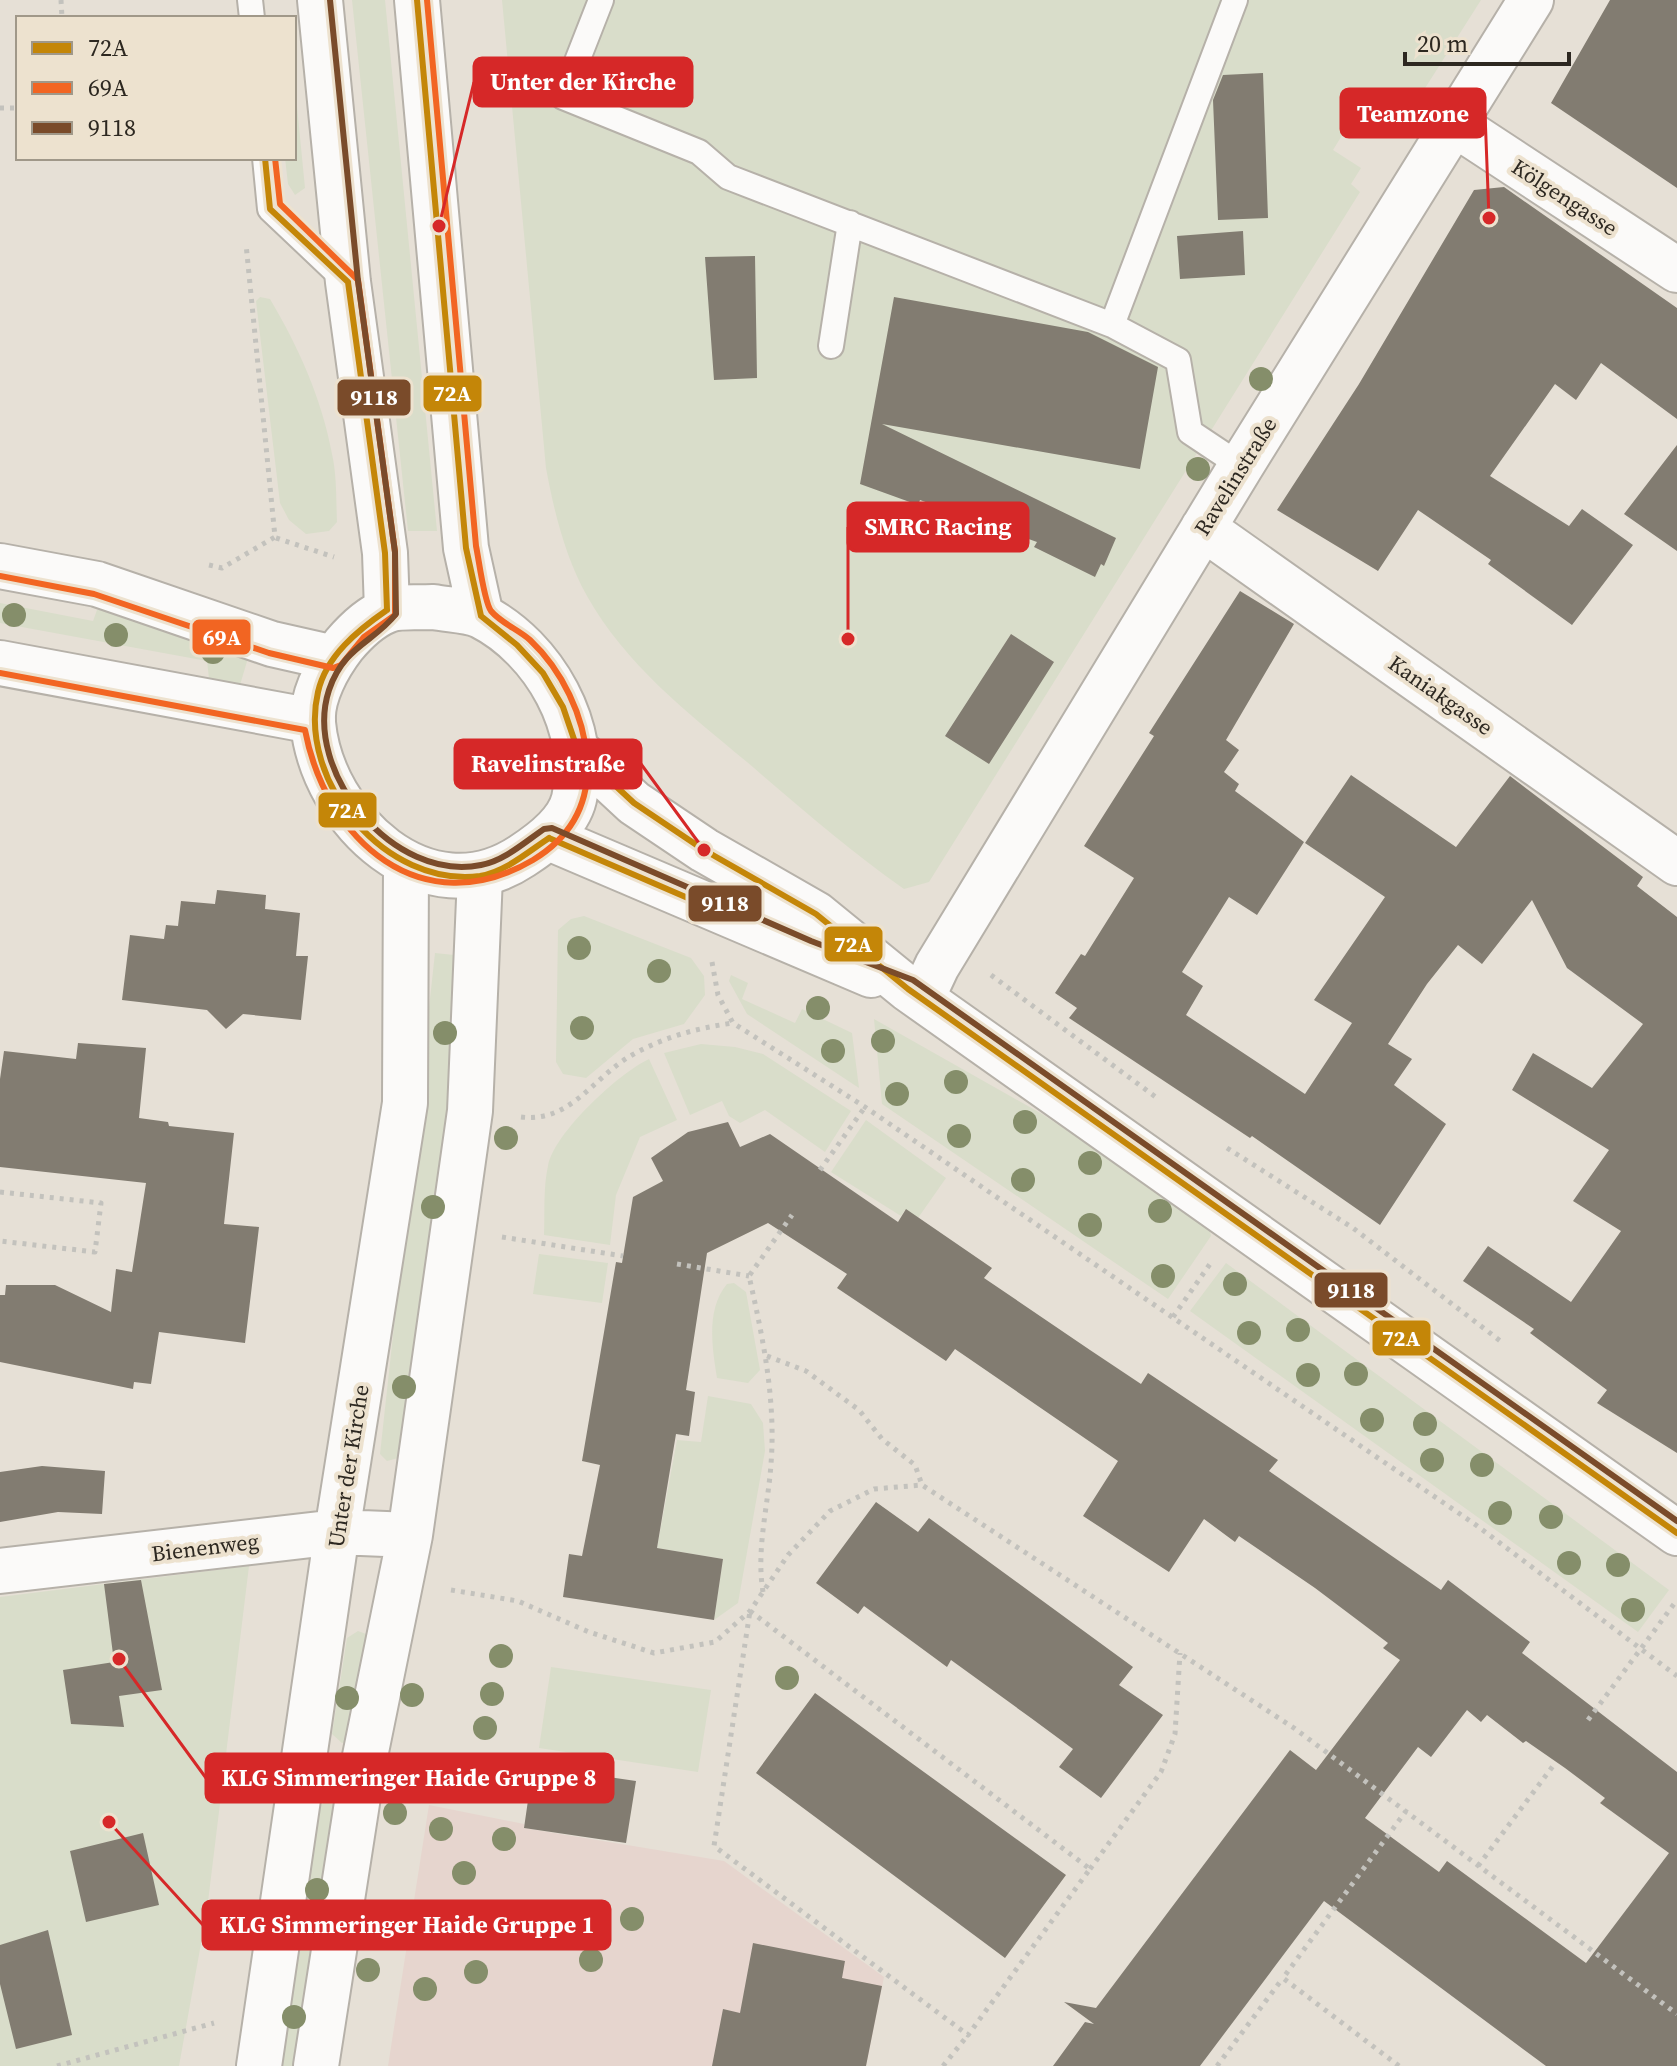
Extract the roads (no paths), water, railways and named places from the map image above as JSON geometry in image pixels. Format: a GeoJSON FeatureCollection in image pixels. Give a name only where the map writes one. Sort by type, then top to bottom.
{"type":"FeatureCollection","features":[{"type":"Feature","properties":{"kind":"street"},"geometry":{"type":"LineString","coordinates":[[320,0],[348,282],[385,553],[387,610]]}},
{"type":"Feature","properties":{"kind":"street"},"geometry":{"type":"LineString","coordinates":[[417,0],[466,548],[481,616]]}},
{"type":"Feature","properties":{"kind":"street","name":"Ravelinstraße"},"geometry":{"type":"LineString","coordinates":[[915,993],[937,966],[1241,466],[1531,0]]}},
{"type":"Feature","properties":{"kind":"street","name":"Kölgengasse"},"geometry":{"type":"LineString","coordinates":[[1453,123],[1677,270]]}},
{"type":"Feature","properties":{"kind":"street","name":"Kaniakgasse"},"geometry":{"type":"LineString","coordinates":[[1203,528],[1677,863]]}},
{"type":"Feature","properties":{"kind":"street"},"geometry":{"type":"LineString","coordinates":[[0,566],[97,584],[272,644],[334,658]]}},
{"type":"Feature","properties":{"kind":"street"},"geometry":{"type":"LineString","coordinates":[[434,607],[481,616],[529,653],[567,710],[578,751],[573,801],[549,838],[511,863],[480,876],[439,874],[406,864],[351,820],[325,773],[313,721],[318,692],[334,658],[357,630],[387,610],[434,607]]}},
{"type":"Feature","properties":{"kind":"street"},"geometry":{"type":"LineString","coordinates":[[0,663],[313,721]]}},
{"type":"Feature","properties":{"kind":"street"},"geometry":{"type":"LineString","coordinates":[[578,751],[634,803],[704,850],[816,914],[915,993],[1677,1533]]}},
{"type":"Feature","properties":{"kind":"street"},"geometry":{"type":"LineString","coordinates":[[549,838],[915,993]]}},
{"type":"Feature","properties":{"kind":"street","name":"Unter der Kirche"},"geometry":{"type":"LineString","coordinates":[[259,2066],[337,1532],[405,1103],[406,864]]}},
{"type":"Feature","properties":{"kind":"street"},"geometry":{"type":"LineString","coordinates":[[316,2066],[362,1771],[410,1535],[470,1111],[480,876]]}},
{"type":"Feature","properties":{"kind":"street","name":"Bienenweg"},"geometry":{"type":"LineString","coordinates":[[0,1571],[337,1532],[410,1535]]}},
{"type":"Feature","properties":{"kind":"lane"},"geometry":{"type":"LineString","coordinates":[[601,0],[563,97],[699,152],[728,177],[1112,325],[1178,360],[1190,432],[1241,466]]}},
{"type":"Feature","properties":{"kind":"lane"},"geometry":{"type":"LineString","coordinates":[[1112,325],[1235,0]]}},
{"type":"Feature","properties":{"kind":"lane"},"geometry":{"type":"LineString","coordinates":[[265,160],[270,209],[348,282]]}},
{"type":"Feature","properties":{"kind":"lane"},"geometry":{"type":"LineString","coordinates":[[831,346],[850,223]]}},
{"type":"Feature","properties":{"kind":"place","name":"Teamzone"},"geometry":{"type":"Point","coordinates":[1489,218]}},
{"type":"Feature","properties":{"kind":"place","name":"Unter der Kirche"},"geometry":{"type":"Point","coordinates":[439,226]}},
{"type":"Feature","properties":{"kind":"place","name":"SMRC Racing"},"geometry":{"type":"Point","coordinates":[848,639]}},
{"type":"Feature","properties":{"kind":"place","name":"Ravelinstraße"},"geometry":{"type":"Point","coordinates":[704,850]}},
{"type":"Feature","properties":{"kind":"place","name":"KLG Simmeringer Haide Gruppe 8"},"geometry":{"type":"Point","coordinates":[119,1659]}},
{"type":"Feature","properties":{"kind":"place","name":"KLG Simmeringer Haide Gruppe 1"},"geometry":{"type":"Point","coordinates":[109,1822]}}]}
